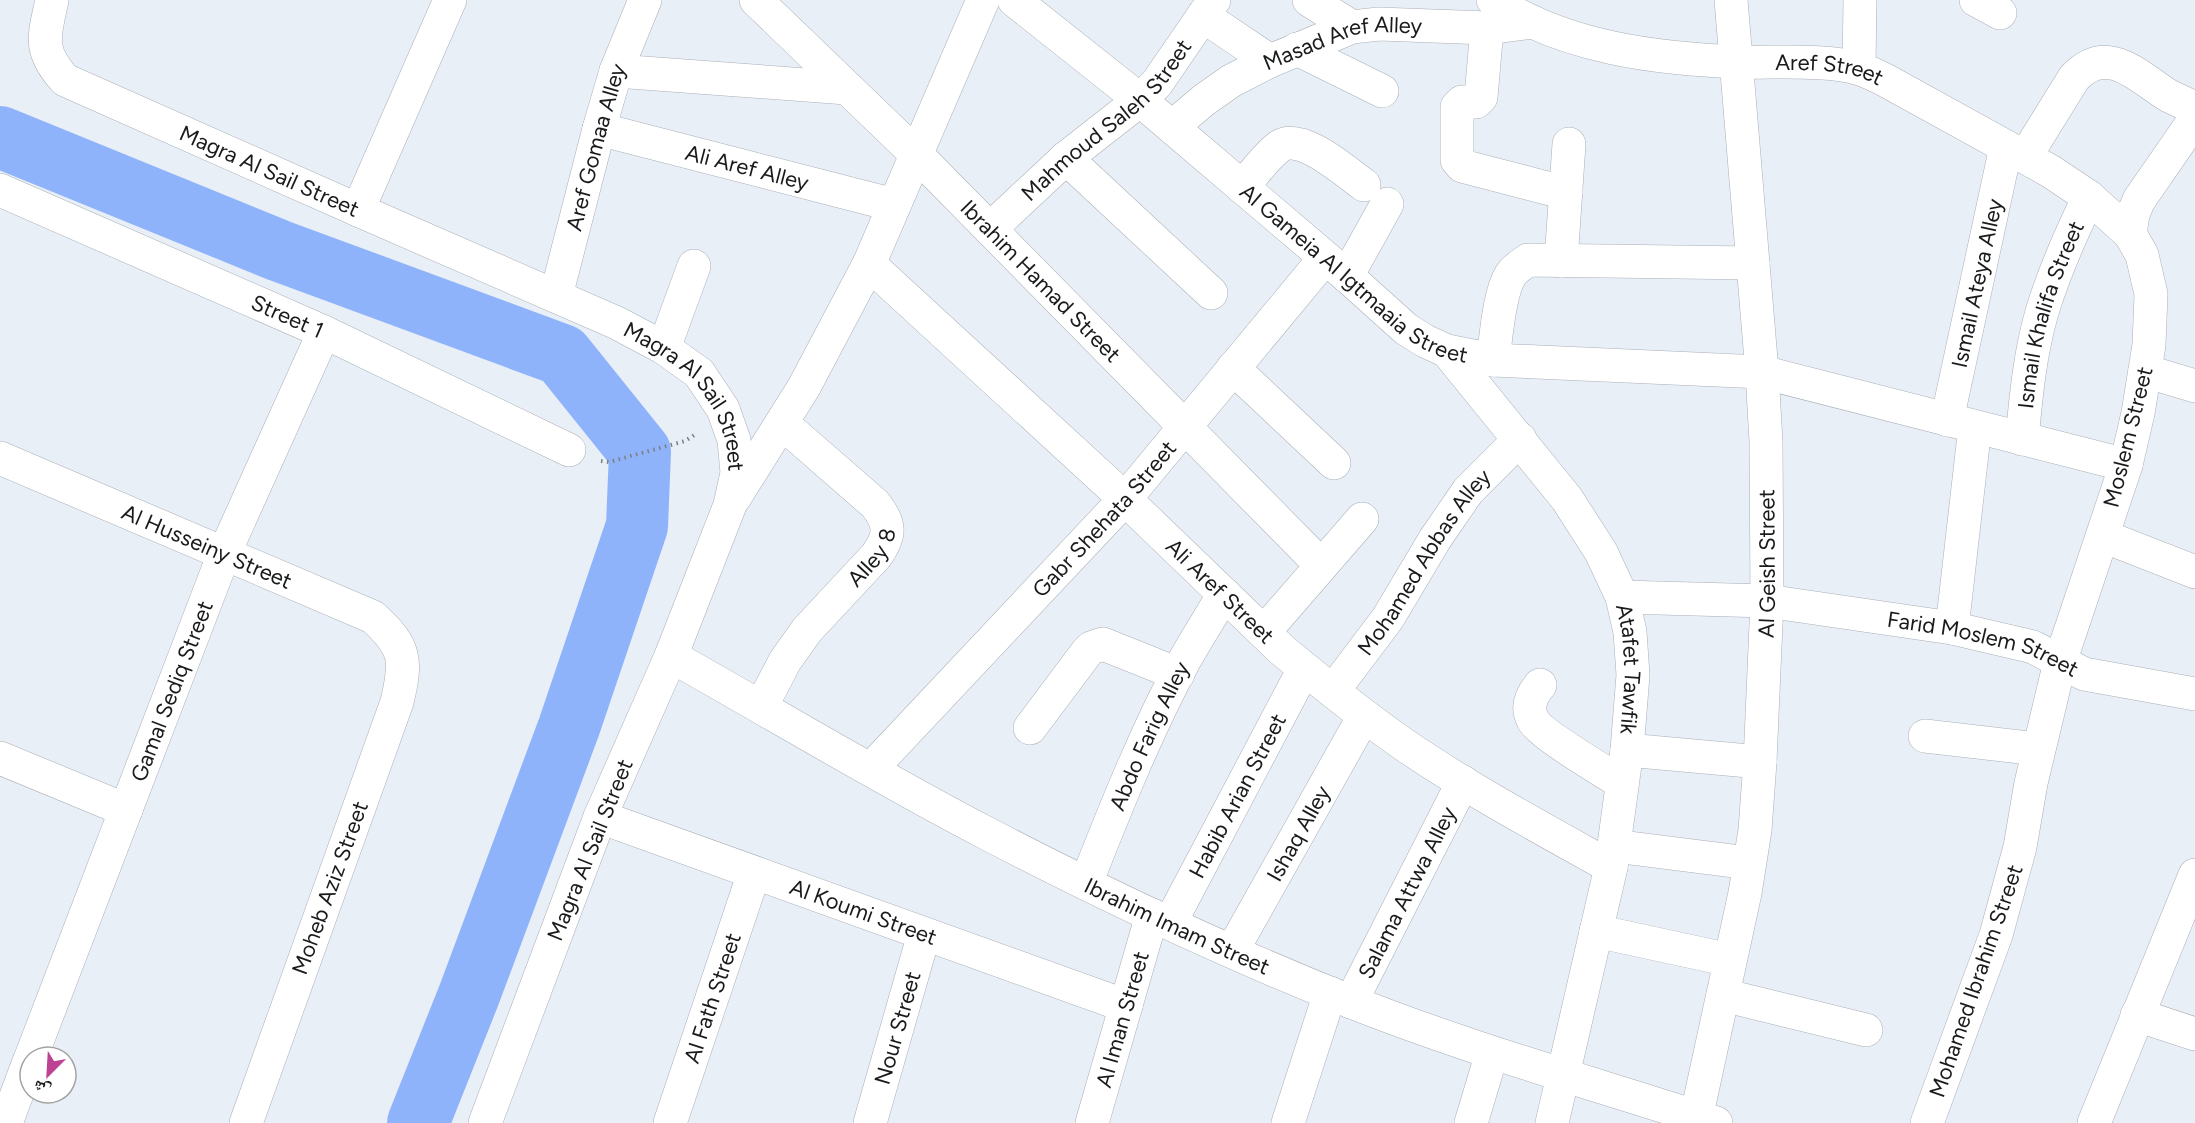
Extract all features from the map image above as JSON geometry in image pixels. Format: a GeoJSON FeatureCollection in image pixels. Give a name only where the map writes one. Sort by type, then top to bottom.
{"type":"FeatureCollection","features":[{"type":"Feature","properties":{"kind":"street","name":"Magra Al Sail Street"},"geometry":{"type":"LineString","coordinates":[[52,0],[44,43],[51,64],[65,80],[617,323],[664,348],[699,373],[723,409],[734,440],[737,473],[730,505],[671,656],[600,818],[485,1123]]}},
{"type":"Feature","properties":{"kind":"street"},"geometry":{"type":"LineString","coordinates":[[358,210],[450,0]]}},
{"type":"Feature","properties":{"kind":"street","name":"Ibrahim Hamad Street"},"geometry":{"type":"LineString","coordinates":[[756,0],[915,154],[1321,565]]}},
{"type":"Feature","properties":{"kind":"street"},"geometry":{"type":"LineString","coordinates":[[730,505],[804,387],[869,264],[982,0]]}},
{"type":"Feature","properties":{"kind":"street"},"geometry":{"type":"LineString","coordinates":[[1309,0],[1352,27]]}},
{"type":"Feature","properties":{"kind":"street","name":"Al Geish Street"},"geometry":{"type":"LineString","coordinates":[[1702,1121],[1723,995],[1755,830],[1767,601],[1766,442],[1762,372],[1731,0]]}},
{"type":"Feature","properties":{"kind":"street"},"geometry":{"type":"LineString","coordinates":[[1859,69],[1860,0]]}},
{"type":"Feature","properties":{"kind":"street","name":"Aref Gomaa Alley"},"geometry":{"type":"LineString","coordinates":[[556,296],[634,2]]}},
{"type":"Feature","properties":{"kind":"street","name":"Al Gameia Al Igtmaaia Street"},"geometry":{"type":"LineString","coordinates":[[1035,6],[1140,100],[1406,329],[1447,351],[1493,360],[1762,372],[2126,465]]}},
{"type":"Feature","properties":{"kind":"street"},"geometry":{"type":"LineString","coordinates":[[1208,8],[1284,55],[1382,91]]}},
{"type":"Feature","properties":{"kind":"street","name":"Mahmoud Saleh Street"},"geometry":{"type":"LineString","coordinates":[[990,229],[1066,158],[1140,100],[1157,83],[1208,8]]}},
{"type":"Feature","properties":{"kind":"street"},"geometry":{"type":"LineString","coordinates":[[1506,12],[1481,97],[1476,102],[1462,102],[1457,107],[1457,160],[1462,166],[1566,193]]}},
{"type":"Feature","properties":{"kind":"street","name":"Masad Aref Alley"},"geometry":{"type":"LineString","coordinates":[[1172,127],[1231,81],[1284,55],[1352,27],[1506,12]]}},
{"type":"Feature","properties":{"kind":"street","name":"Aref Street"},"geometry":{"type":"LineString","coordinates":[[1506,12],[1575,38],[1623,50],[1680,58],[1823,64],[1859,69],[1885,80],[2050,171],[2089,197],[2130,234]]}},
{"type":"Feature","properties":{"kind":"street","name":"Ismail Ateya Alley"},"geometry":{"type":"LineString","coordinates":[[1952,628],[1961,423],[2015,152],[2074,78],[2084,68],[2096,63],[2109,62],[2121,65],[2195,109]]}},
{"type":"Feature","properties":{"kind":"street"},"geometry":{"type":"LineString","coordinates":[[616,71],[848,88]]}},
{"type":"Feature","properties":{"kind":"street"},"geometry":{"type":"LineString","coordinates":[[2130,234],[2133,214],[2139,200],[2195,119]]}},
{"type":"Feature","properties":{"kind":"street","name":"Ali Aref Alley"},"geometry":{"type":"LineString","coordinates":[[599,129],[894,205]]}},
{"type":"Feature","properties":{"kind":"street","name":"Gabr Shehata Street"},"geometry":{"type":"LineString","coordinates":[[871,769],[1125,499],[1233,368],[1336,267],[1376,194],[1311,148],[1295,142],[1279,147],[1242,187]]}},
{"type":"Feature","properties":{"kind":"street"},"geometry":{"type":"LineString","coordinates":[[1561,261],[1569,144]]}},
{"type":"Feature","properties":{"kind":"street"},"geometry":{"type":"LineString","coordinates":[[1066,158],[1211,293]]}},
{"type":"Feature","properties":{"kind":"street","name":"Street 1"},"geometry":{"type":"LineString","coordinates":[[0,190],[324,332],[569,450]]}},
{"type":"Feature","properties":{"kind":"street","name":"Ismail Khalifa Street"},"geometry":{"type":"LineString","coordinates":[[2022,439],[2028,375],[2042,313],[2062,253],[2089,197]]}},
{"type":"Feature","properties":{"kind":"street","name":"Moslem Street"},"geometry":{"type":"LineString","coordinates":[[2060,662],[2126,465],[2150,345],[2151,294],[2142,255],[2130,234]]}},
{"type":"Feature","properties":{"kind":"street"},"geometry":{"type":"LineString","coordinates":[[1493,360],[1505,286],[1510,274],[1528,260],[1753,263]]}},
{"type":"Feature","properties":{"kind":"street","name":"Ali Aref Street"},"geometry":{"type":"LineString","coordinates":[[869,264],[1125,499],[1304,669],[1409,748],[1506,809],[1612,857],[1749,863]]}},
{"type":"Feature","properties":{"kind":"street"},"geometry":{"type":"LineString","coordinates":[[664,348],[694,266]]}},
{"type":"Feature","properties":{"kind":"street","name":"Gamal Sediq Street"},"geometry":{"type":"LineString","coordinates":[[35,1045],[224,554],[324,332]]}},
{"type":"Feature","properties":{"kind":"street","name":"Atafet Tawfik"},"geometry":{"type":"LineString","coordinates":[[1447,351],[1567,499],[1601,552],[1622,597],[1630,632],[1633,675],[1627,750],[1612,857],[1552,1123]]}},
{"type":"Feature","properties":{"kind":"street"},"geometry":{"type":"LineString","coordinates":[[1233,368],[1334,463]]}},
{"type":"Feature","properties":{"kind":"street"},"geometry":{"type":"LineString","coordinates":[[2145,372],[2195,386]]}},
{"type":"Feature","properties":{"kind":"street","name":"Alley 8"},"geometry":{"type":"LineString","coordinates":[[761,706],[784,661],[807,630],[876,556],[884,545],[888,532],[886,518],[875,504],[782,423]]}},
{"type":"Feature","properties":{"kind":"street","name":"Mohamed Abbas Alley"},"geometry":{"type":"LineString","coordinates":[[1333,691],[1388,618],[1435,539],[1468,491],[1520,440]]}},
{"type":"Feature","properties":{"kind":"street","name":"Al Husseiny Street"},"geometry":{"type":"LineString","coordinates":[[0,458],[373,617],[392,635],[400,652]]}},
{"type":"Feature","properties":{"kind":"street"},"geometry":{"type":"LineString","coordinates":[[1264,632],[1362,519]]}},
{"type":"Feature","properties":{"kind":"street"},"geometry":{"type":"LineString","coordinates":[[2103,536],[2195,572]]}},
{"type":"Feature","properties":{"kind":"street","name":"Abdo Farig Alley"},"geometry":{"type":"LineString","coordinates":[[1086,883],[1116,806],[1148,735],[1178,674],[1224,594]]}},
{"type":"Feature","properties":{"kind":"street","name":"Farid Moslem Street"},"geometry":{"type":"LineString","coordinates":[[1622,597],[1767,601],[1952,628],[2033,647],[2072,669],[2098,677],[2195,694]]}},
{"type":"Feature","properties":{"kind":"street"},"geometry":{"type":"LineString","coordinates":[[1030,728],[1087,652],[1096,645],[1109,646],[1178,674]]}},
{"type":"Feature","properties":{"kind":"street","name":"Moheb Aziz Street"},"geometry":{"type":"LineString","coordinates":[[246,1123],[397,702],[404,672],[400,652]]}},
{"type":"Feature","properties":{"kind":"street","name":"Ibrahim Imam Street"},"geometry":{"type":"LineString","coordinates":[[671,656],[987,833],[1161,919],[1340,997],[1492,1053],[1702,1121]]}},
{"type":"Feature","properties":{"kind":"street","name":"Mohamed Ibrahim Street"},"geometry":{"type":"LineString","coordinates":[[1927,1123],[1996,935],[2020,848],[2038,749],[2060,662]]}},
{"type":"Feature","properties":{"kind":"street","name":"Habib Arian Street"},"geometry":{"type":"LineString","coordinates":[[1161,919],[1304,669]]}},
{"type":"Feature","properties":{"kind":"street"},"geometry":{"type":"LineString","coordinates":[[1540,686],[1530,701],[1530,710],[1537,727],[1622,783]]}},
{"type":"Feature","properties":{"kind":"street","name":"Ishaq Alley"},"geometry":{"type":"LineString","coordinates":[[1232,951],[1364,716]]}},
{"type":"Feature","properties":{"kind":"street"},"geometry":{"type":"LineString","coordinates":[[1925,736],[2038,749]]}},
{"type":"Feature","properties":{"kind":"street"},"geometry":{"type":"LineString","coordinates":[[1627,750],[1760,762]]}},
{"type":"Feature","properties":{"kind":"street"},"geometry":{"type":"LineString","coordinates":[[0,758],[126,810]]}},
{"type":"Feature","properties":{"kind":"street","name":"Salama Attwa Alley"},"geometry":{"type":"LineString","coordinates":[[1288,1123],[1340,997],[1463,782]]}},
{"type":"Feature","properties":{"kind":"street","name":"Al Koumi Street"},"geometry":{"type":"LineString","coordinates":[[600,818],[1126,1006]]}},
{"type":"Feature","properties":{"kind":"street","name":"Al Fath Street"},"geometry":{"type":"LineString","coordinates":[[670,1123],[754,873]]}},
{"type":"Feature","properties":{"kind":"street"},"geometry":{"type":"LineString","coordinates":[[2094,1123],[2194,880]]}},
{"type":"Feature","properties":{"kind":"street","name":"Al Iman Street"},"geometry":{"type":"LineString","coordinates":[[1092,1123],[1126,1006],[1161,919]]}},
{"type":"Feature","properties":{"kind":"street"},"geometry":{"type":"LineString","coordinates":[[1596,931],[1730,960]]}},
{"type":"Feature","properties":{"kind":"street","name":"Nour Street"},"geometry":{"type":"LineString","coordinates":[[870,1123],[924,934]]}},
{"type":"Feature","properties":{"kind":"street"},"geometry":{"type":"LineString","coordinates":[[1723,995],[1866,1030]]}},
{"type":"Feature","properties":{"kind":"street"},"geometry":{"type":"LineString","coordinates":[[2137,1015],[2195,1034]]}},
{"type":"Feature","properties":{"kind":"street"},"geometry":{"type":"LineString","coordinates":[[1471,1123],[1492,1053]]}},
{"type":"Feature","properties":{"kind":"street","name":"Gamal Sediq Street"},"geometry":{"type":"LineString","coordinates":[[6,1123],[18,1090]]}},
{"type":"Feature","properties":{"kind":"path"},"geometry":{"type":"LineString","coordinates":[[609,462],[685,441]]}},
{"type":"Feature","properties":{"kind":"waterway"},"geometry":{"type":"LineString","coordinates":[[0,137],[280,251],[562,355],[640,452],[637,526],[569,727],[469,995],[418,1123]]}}]}
